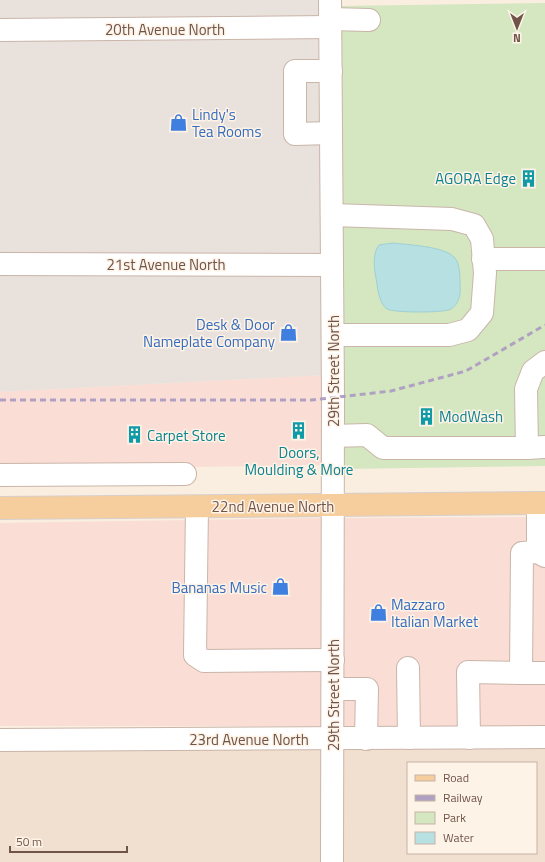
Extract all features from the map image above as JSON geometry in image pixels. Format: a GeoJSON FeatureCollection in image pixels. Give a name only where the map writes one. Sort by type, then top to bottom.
{"type":"FeatureCollection","features":[{"type":"Feature","properties":{"kind":"main road","name":"22nd Avenue North"},"geometry":{"type":"LineString","coordinates":[[0,508],[542,503]]}},
{"type":"Feature","properties":{"kind":"street","name":"20th Avenue North"},"geometry":{"type":"LineString","coordinates":[[0,30],[330,16],[369,20]]}},
{"type":"Feature","properties":{"kind":"street","name":"29th Street North"},"geometry":{"type":"LineString","coordinates":[[330,16],[333,335],[332,862]]}},
{"type":"Feature","properties":{"kind":"street"},"geometry":{"type":"LineString","coordinates":[[331,71],[295,72],[295,134],[331,133]]}},
{"type":"Feature","properties":{"kind":"street"},"geometry":{"type":"LineString","coordinates":[[332,215],[452,219],[474,225],[482,239],[485,273],[482,313],[468,330],[449,335],[333,335]]}},
{"type":"Feature","properties":{"kind":"street"},"geometry":{"type":"LineString","coordinates":[[483,259],[545,259]]}},
{"type":"Feature","properties":{"kind":"street","name":"21st Avenue North"},"geometry":{"type":"LineString","coordinates":[[0,264],[332,265]]}},
{"type":"Feature","properties":{"kind":"street"},"geometry":{"type":"LineString","coordinates":[[333,436],[367,434],[383,448],[536,448],[526,389],[533,370],[545,362]]}},
{"type":"Feature","properties":{"kind":"street"},"geometry":{"type":"LineString","coordinates":[[0,475],[185,474]]}},
{"type":"Feature","properties":{"kind":"street"},"geometry":{"type":"LineString","coordinates":[[521,673],[522,553],[542,554],[542,503]]}},
{"type":"Feature","properties":{"kind":"street"},"geometry":{"type":"LineString","coordinates":[[197,506],[194,655],[204,661],[333,660]]}},
{"type":"Feature","properties":{"kind":"street"},"geometry":{"type":"LineString","coordinates":[[408,668],[409,738]]}},
{"type":"Feature","properties":{"kind":"street"},"geometry":{"type":"LineString","coordinates":[[469,738],[468,672],[545,673]]}},
{"type":"Feature","properties":{"kind":"street"},"geometry":{"type":"LineString","coordinates":[[333,689],[367,689],[366,738]]}},
{"type":"Feature","properties":{"kind":"street","name":"23rd Avenue North"},"geometry":{"type":"LineString","coordinates":[[0,740],[545,737]]}},
{"type":"Feature","properties":{"kind":"shaded area"},"geometry":{"type":"Polygon","coordinates":[[[0,0],[322,0],[323,19],[0,21],[0,0]]]}},
{"type":"Feature","properties":{"kind":"shaded area"},"geometry":{"type":"Polygon","coordinates":[[[323,37],[324,256],[0,254],[0,39],[323,37]]]}},
{"type":"Feature","properties":{"kind":"shaded area"},"geometry":{"type":"Polygon","coordinates":[[[0,273],[324,274],[325,375],[0,392],[0,273]]]}},
{"type":"Feature","properties":{"kind":"shaded area"},"geometry":{"type":"Polygon","coordinates":[[[324,375],[322,395],[325,465],[0,470],[0,392],[324,375]]]}},
{"type":"Feature","properties":{"kind":"shaded area"},"geometry":{"type":"Polygon","coordinates":[[[545,517],[545,727],[341,726],[341,518],[545,517]]]}},
{"type":"Feature","properties":{"kind":"shaded area"},"geometry":{"type":"Polygon","coordinates":[[[325,518],[325,726],[0,726],[0,523],[325,518]]]}},
{"type":"Feature","properties":{"kind":"shaded area"},"geometry":{"type":"Polygon","coordinates":[[[545,746],[545,862],[340,862],[341,748],[545,746]]]}},
{"type":"Feature","properties":{"kind":"shaded area"},"geometry":{"type":"Polygon","coordinates":[[[325,748],[324,862],[0,862],[0,749],[325,748]]]}},
{"type":"Feature","properties":{"kind":"green space"},"geometry":{"type":"Polygon","coordinates":[[[545,3],[545,466],[343,469],[340,6],[545,3]]]}},
{"type":"Feature","properties":{"kind":"water"},"geometry":{"type":"Polygon","coordinates":[[[393,243],[417,245],[435,249],[450,254],[455,258],[458,264],[460,292],[458,302],[454,307],[447,310],[419,312],[392,310],[385,307],[381,301],[378,291],[374,259],[379,245],[393,243]]]}},
{"type":"Feature","properties":{"kind":"railway"},"geometry":{"type":"LineString","coordinates":[[0,400],[312,400],[391,391],[466,371],[545,325]]}},
{"type":"Feature","properties":{"kind":"place","name":"Lindy's Tea Rooms"},"geometry":{"type":"Point","coordinates":[179,123]}},
{"type":"Feature","properties":{"kind":"place","name":"AGORA Edge"},"geometry":{"type":"Point","coordinates":[529,178]}},
{"type":"Feature","properties":{"kind":"place","name":"Desk & Door Nameplate Company"},"geometry":{"type":"Point","coordinates":[288,333]}},
{"type":"Feature","properties":{"kind":"place","name":"ModWash"},"geometry":{"type":"Point","coordinates":[426,416]}},
{"type":"Feature","properties":{"kind":"place","name":"Doors, Moulding & More"},"geometry":{"type":"Point","coordinates":[299,431]}},
{"type":"Feature","properties":{"kind":"place","name":"Carpet Store"},"geometry":{"type":"Point","coordinates":[134,435]}},
{"type":"Feature","properties":{"kind":"place","name":"Bananas Music"},"geometry":{"type":"Point","coordinates":[280,587]}},
{"type":"Feature","properties":{"kind":"place","name":"Mazzaro Italian Market"},"geometry":{"type":"Point","coordinates":[378,613]}}]}
